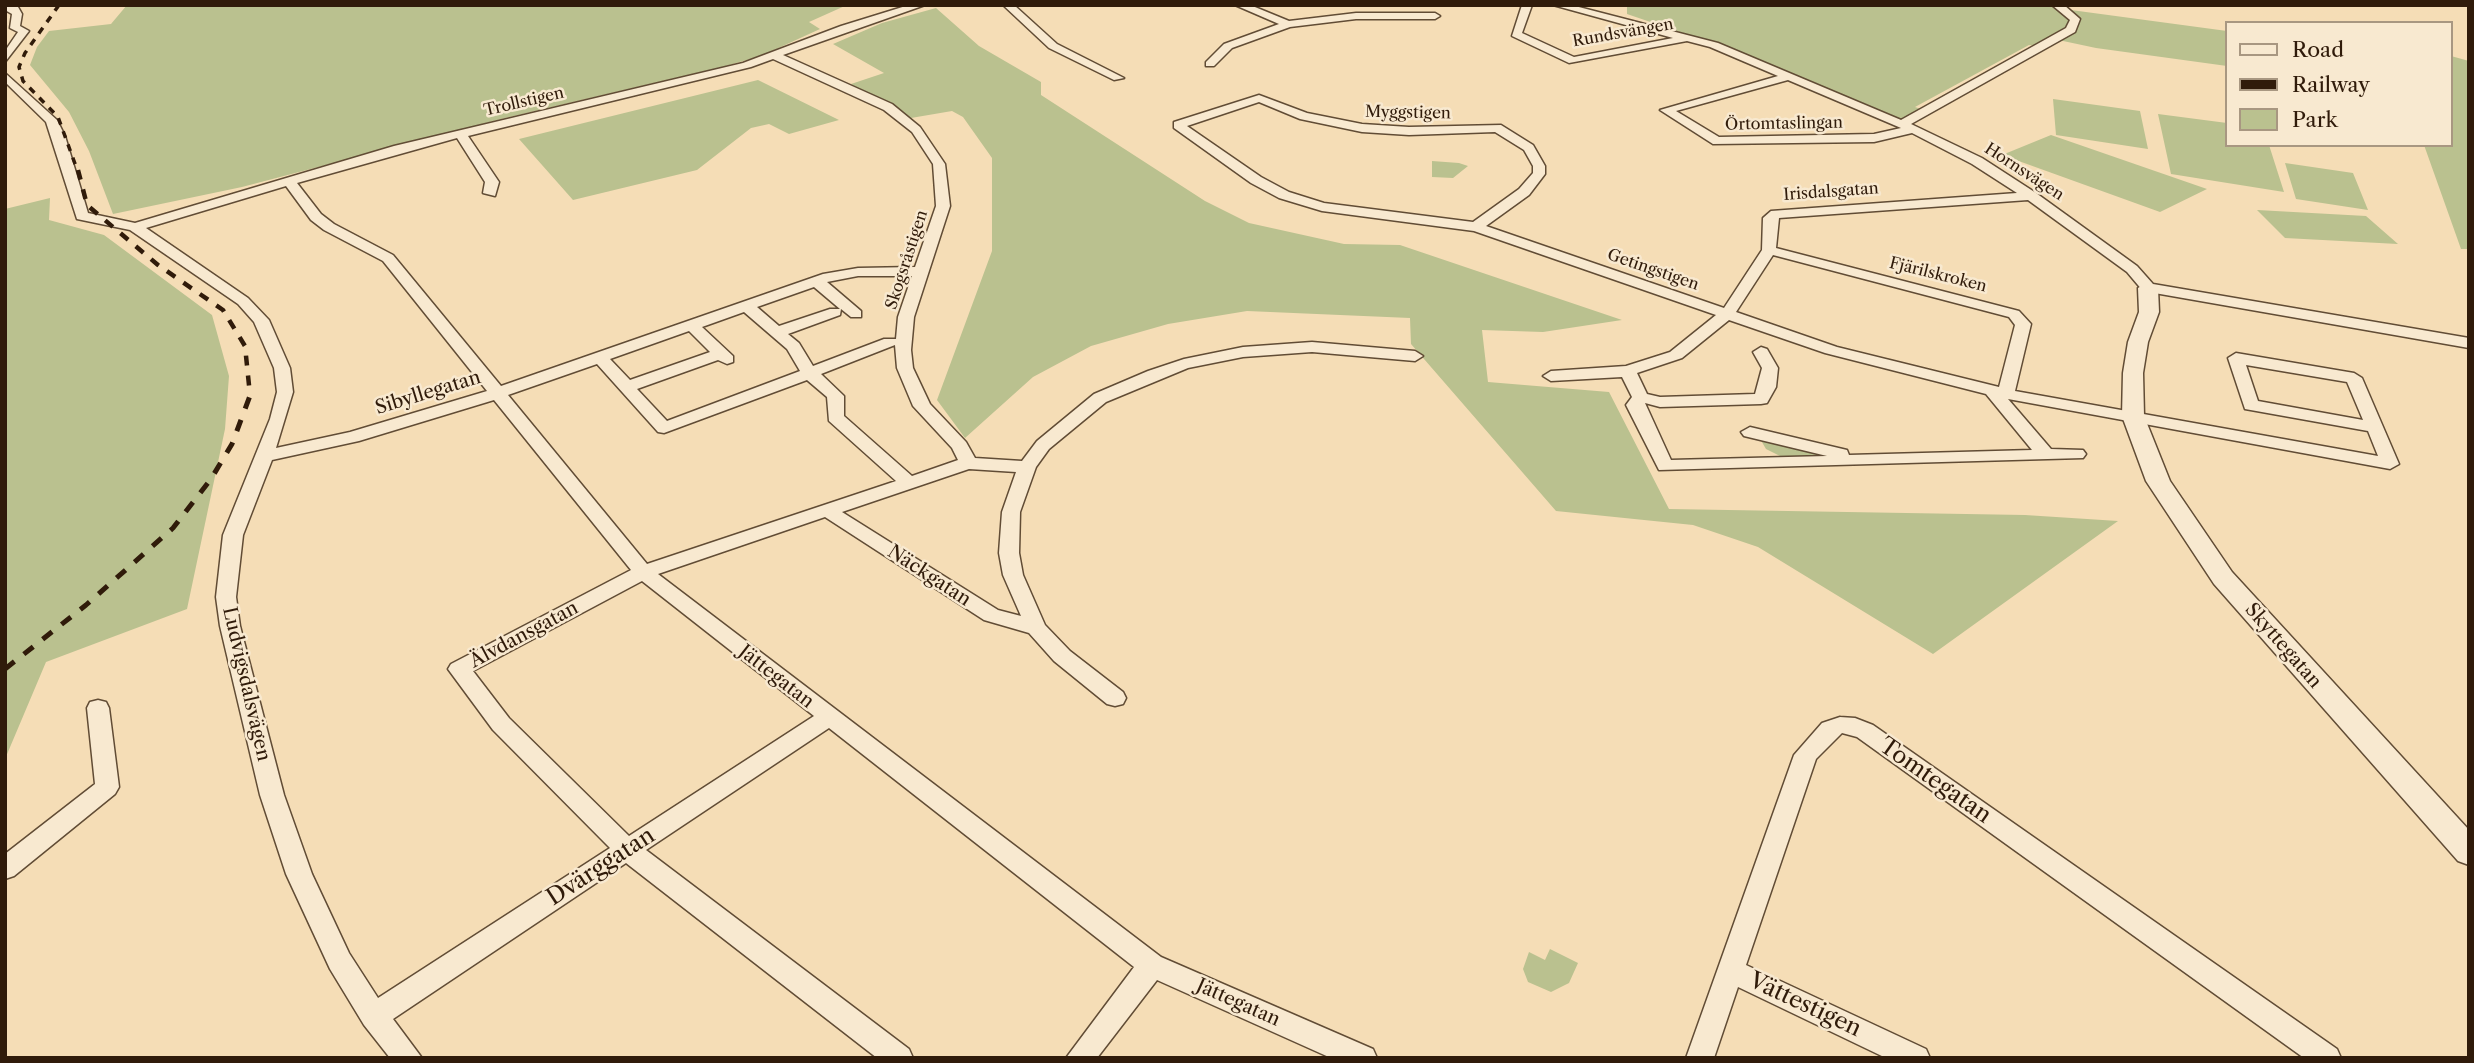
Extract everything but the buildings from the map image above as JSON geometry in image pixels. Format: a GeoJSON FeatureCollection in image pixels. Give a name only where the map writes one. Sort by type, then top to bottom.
{"type":"FeatureCollection","features":[{"type":"Feature","properties":{"kind":"street","name":"Trollstigen"},"geometry":{"type":"LineString","coordinates":[[135,227],[288,180],[460,133],[776,56],[845,28],[920,5]]}},
{"type":"Feature","properties":{"kind":"street"},"geometry":{"type":"LineString","coordinates":[[1008,5],[1053,46],[1118,78]]}},
{"type":"Feature","properties":{"kind":"street"},"geometry":{"type":"LineString","coordinates":[[1240,5],[1288,24]]}},
{"type":"Feature","properties":{"kind":"street","name":"Rundsvängen"},"geometry":{"type":"LineString","coordinates":[[1527,5],[1516,34],[1573,61],[1688,37]]}},
{"type":"Feature","properties":{"kind":"street","name":"Hornsvägen"},"geometry":{"type":"LineString","coordinates":[[1558,5],[1688,37],[1908,126],[1976,161],[2031,196],[2132,269],[2148,288]]}},
{"type":"Feature","properties":{"kind":"street"},"geometry":{"type":"LineString","coordinates":[[1908,126],[2071,30],[2075,19],[2057,5]]}},
{"type":"Feature","properties":{"kind":"street"},"geometry":{"type":"LineString","coordinates":[[5,7],[13,9],[17,14],[15,28],[24,31],[5,59]]}},
{"type":"Feature","properties":{"kind":"street"},"geometry":{"type":"LineString","coordinates":[[1210,64],[1228,46],[1288,24],[1356,16],[1435,16]]}},
{"type":"Feature","properties":{"kind":"street","name":"Skogsråstigen"},"geometry":{"type":"LineString","coordinates":[[776,56],[888,107],[916,130],[933,152],[942,178],[943,206],[906,317],[903,350],[905,368],[922,406],[960,446],[968,463]]}},
{"type":"Feature","properties":{"kind":"street"},"geometry":{"type":"LineString","coordinates":[[5,76],[51,120],[59,136],[82,216],[135,227]]}},
{"type":"Feature","properties":{"kind":"street","name":"Örtomtaslingan"},"geometry":{"type":"LineString","coordinates":[[1790,76],[1665,110],[1717,141],[1874,138],[1908,126]]}},
{"type":"Feature","properties":{"kind":"street","name":"Myggstigen"},"geometry":{"type":"LineString","coordinates":[[1178,125],[1259,98],[1304,116],[1362,128],[1409,131],[1497,128],[1529,148],[1539,166],[1539,174],[1524,192],[1476,227]]}},
{"type":"Feature","properties":{"kind":"street","name":"Getingstigen"},"geometry":{"type":"LineString","coordinates":[[1178,125],[1256,180],[1284,195],[1322,207],[1476,227],[1831,350],[1999,392],[2133,416]]}},
{"type":"Feature","properties":{"kind":"street"},"geometry":{"type":"LineString","coordinates":[[460,133],[492,182],[491,193]]}},
{"type":"Feature","properties":{"kind":"street","name":"Jättegatan"},"geometry":{"type":"LineString","coordinates":[[288,180],[316,216],[329,227],[388,258],[643,572],[828,718],[1152,965],[1363,1058]]}},
{"type":"Feature","properties":{"kind":"street","name":"Irisdalsgatan"},"geometry":{"type":"LineString","coordinates":[[1551,376],[1587,376],[1628,371],[1676,355],[1728,313],[1769,250],[1770,218],[1783,212],[2031,196]]}},
{"type":"Feature","properties":{"kind":"street","name":"Ludvigsdalsvägen"},"geometry":{"type":"LineString","coordinates":[[135,227],[243,301],[261,320],[282,369],[285,392],[279,419],[233,536],[226,597],[230,626],[272,795],[299,874],[339,961],[374,1016],[408,1058]]}},
{"type":"Feature","properties":{"kind":"street","name":"Fjärilskroken"},"geometry":{"type":"LineString","coordinates":[[1769,250],[2014,314],[2023,324],[1999,392]]}},
{"type":"Feature","properties":{"kind":"street","name":"Sibyllegatan"},"geometry":{"type":"LineString","coordinates":[[264,456],[353,437],[498,394],[816,281],[850,273],[922,271]]}},
{"type":"Feature","properties":{"kind":"street"},"geometry":{"type":"LineString","coordinates":[[816,281],[856,314]]}},
{"type":"Feature","properties":{"kind":"street"},"geometry":{"type":"LineString","coordinates":[[2148,288],[2469,342]]}},
{"type":"Feature","properties":{"kind":"street","name":"Skyttegatan"},"geometry":{"type":"LineString","coordinates":[[2148,288],[2149,312],[2138,342],[2133,373],[2133,416],[2147,460],[2183,522],[2257,617],[2469,852]]}},
{"type":"Feature","properties":{"kind":"street"},"geometry":{"type":"LineString","coordinates":[[746,306],[793,346],[809,373],[836,396],[835,417],[909,483]]}},
{"type":"Feature","properties":{"kind":"street"},"geometry":{"type":"LineString","coordinates":[[778,332],[835,312]]}},
{"type":"Feature","properties":{"kind":"street"},"geometry":{"type":"LineString","coordinates":[[627,387],[724,356],[691,325]]}},
{"type":"Feature","properties":{"kind":"street"},"geometry":{"type":"LineString","coordinates":[[599,357],[664,428],[890,341]]}},
{"type":"Feature","properties":{"kind":"street"},"geometry":{"type":"LineString","coordinates":[[1115,698],[1062,656],[1036,628],[1017,586],[1009,553],[1011,512],[1027,467],[1052,437],[1100,398],[1184,364],[1243,352],[1312,347],[1415,356]]}},
{"type":"Feature","properties":{"kind":"street"},"geometry":{"type":"LineString","coordinates":[[1640,397],[1660,402],[1761,399],[1768,387],[1770,368],[1761,352]]}},
{"type":"Feature","properties":{"kind":"street"},"geometry":{"type":"LineString","coordinates":[[2133,416],[2390,464],[2375,427],[2354,378],[2236,358],[2251,405],[2375,427]]}},
{"type":"Feature","properties":{"kind":"street"},"geometry":{"type":"LineString","coordinates":[[1628,371],[1640,397]]}},
{"type":"Feature","properties":{"kind":"street"},"geometry":{"type":"LineString","coordinates":[[1999,392],[2046,456]]}},
{"type":"Feature","properties":{"kind":"street"},"geometry":{"type":"LineString","coordinates":[[1640,397],[1635,405],[1665,466],[2077,454]]}},
{"type":"Feature","properties":{"kind":"street"},"geometry":{"type":"LineString","coordinates":[[1733,401],[1767,463]]}},
{"type":"Feature","properties":{"kind":"street"},"geometry":{"type":"LineString","coordinates":[[1750,432],[1843,454],[1848,461]]}},
{"type":"Feature","properties":{"kind":"street","name":"Älvdansgatan"},"geometry":{"type":"LineString","coordinates":[[899,1058],[627,850],[501,724],[460,669],[643,572],[968,463],[1027,467]]}},
{"type":"Feature","properties":{"kind":"street","name":"Näckgatan"},"geometry":{"type":"LineString","coordinates":[[828,511],[991,615],[1036,628]]}},
{"type":"Feature","properties":{"kind":"street"},"geometry":{"type":"LineString","coordinates":[[5,869],[107,787],[98,708]]}},
{"type":"Feature","properties":{"kind":"street","name":"Dvärggatan"},"geometry":{"type":"LineString","coordinates":[[374,1016],[828,718]]}},
{"type":"Feature","properties":{"kind":"street","name":"Tomtegatan"},"geometry":{"type":"LineString","coordinates":[[1700,1058],[1806,755],[1830,729],[1840,724],[1855,726],[2327,1058]]}},
{"type":"Feature","properties":{"kind":"street"},"geometry":{"type":"LineString","coordinates":[[1080,1058],[1152,965]]}},
{"type":"Feature","properties":{"kind":"street","name":"Vättestigen"},"geometry":{"type":"LineString","coordinates":[[1731,971],[1916,1058]]}},
{"type":"Feature","properties":{"kind":"green space"},"geometry":{"type":"Polygon","coordinates":[[[127,5],[847,5],[809,22],[820,29],[761,56],[501,119],[242,187],[113,214],[89,151],[69,112],[30,65],[37,47],[49,31],[111,24],[127,5]]]}},
{"type":"Feature","properties":{"kind":"green space"},"geometry":{"type":"Polygon","coordinates":[[[1627,5],[2058,5],[2071,10],[2226,31],[2226,66],[2096,48],[2049,38],[2035,46],[2029,45],[1915,107],[1921,109],[1901,119],[1756,58],[1627,14],[1627,5]]]}},
{"type":"Feature","properties":{"kind":"green space"},"geometry":{"type":"Polygon","coordinates":[[[936,8],[979,46],[1041,82],[1041,95],[1205,201],[1249,223],[1344,244],[1400,245],[1622,320],[1543,332],[1482,330],[1488,382],[1609,392],[1669,509],[2025,515],[2118,521],[1933,654],[1758,547],[1693,525],[1556,511],[1411,344],[1410,318],[1247,311],[1168,324],[1091,346],[1033,377],[965,438],[937,400],[992,251],[992,158],[963,117],[952,111],[911,118],[851,84],[884,73],[833,44],[882,23],[936,8]]]}},
{"type":"Feature","properties":{"kind":"green space"},"geometry":{"type":"Polygon","coordinates":[[[2453,57],[2469,61],[2469,249],[2461,249],[2425,147],[2453,147],[2453,57]]]}},
{"type":"Feature","properties":{"kind":"green space"},"geometry":{"type":"Polygon","coordinates":[[[758,80],[839,120],[789,134],[769,124],[751,128],[697,170],[573,200],[519,139],[758,80]]]}},
{"type":"Feature","properties":{"kind":"green space"},"geometry":{"type":"Polygon","coordinates":[[[2053,99],[2140,111],[2148,149],[2056,135],[2053,99]]]}},
{"type":"Feature","properties":{"kind":"green space"},"geometry":{"type":"Polygon","coordinates":[[[2158,114],[2226,123],[2226,147],[2270,147],[2284,192],[2171,174],[2158,114]]]}},
{"type":"Feature","properties":{"kind":"green space"},"geometry":{"type":"Polygon","coordinates":[[[2051,135],[2207,189],[2160,212],[2002,155],[2051,135]]]}},
{"type":"Feature","properties":{"kind":"green space"},"geometry":{"type":"Polygon","coordinates":[[[1432,161],[1468,166],[1453,178],[1432,177],[1432,161]]]}},
{"type":"Feature","properties":{"kind":"green space"},"geometry":{"type":"Polygon","coordinates":[[[2285,163],[2353,173],[2368,210],[2296,199],[2285,163]]]}},
{"type":"Feature","properties":{"kind":"green space"},"geometry":{"type":"Polygon","coordinates":[[[50,198],[49,220],[104,235],[212,315],[229,376],[225,429],[187,609],[46,662],[5,759],[5,209],[50,198]]]}},
{"type":"Feature","properties":{"kind":"green space"},"geometry":{"type":"Polygon","coordinates":[[[2257,210],[2366,216],[2398,244],[2285,238],[2257,210]]]}},
{"type":"Feature","properties":{"kind":"green space"},"geometry":{"type":"Polygon","coordinates":[[[1759,437],[1816,452],[1816,459],[1784,458],[1766,449],[1759,437]]]}},
{"type":"Feature","properties":{"kind":"green space"},"geometry":{"type":"Polygon","coordinates":[[[1550,949],[1578,963],[1569,983],[1551,992],[1528,982],[1523,969],[1529,952],[1545,960],[1550,949]]]}},
{"type":"Feature","properties":{"kind":"railway"},"geometry":{"type":"LineString","coordinates":[[59,5],[25,53],[19,67],[23,81],[58,117],[78,172]]}},
{"type":"Feature","properties":{"kind":"railway"},"geometry":{"type":"LineString","coordinates":[[78,170],[87,205],[158,265],[223,310],[245,346],[250,395]]}},
{"type":"Feature","properties":{"kind":"railway"},"geometry":{"type":"LineString","coordinates":[[5,669],[86,605],[173,528],[211,479],[232,444],[251,393]]}}]}
